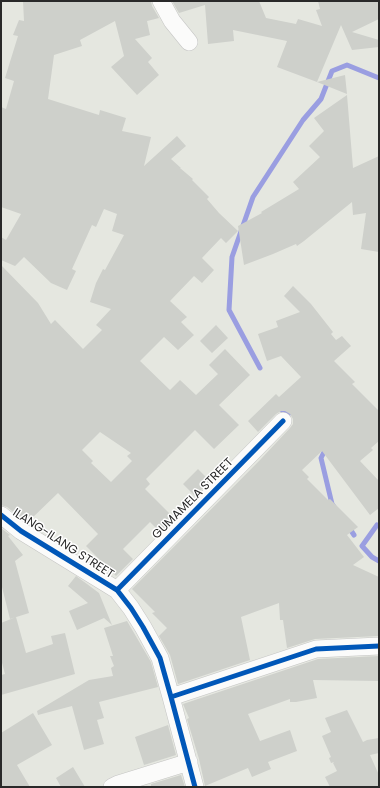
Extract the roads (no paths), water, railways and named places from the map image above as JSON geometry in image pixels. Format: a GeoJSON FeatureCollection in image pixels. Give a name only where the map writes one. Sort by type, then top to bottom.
{"type":"FeatureCollection","features":[{"type":"Feature","properties":{"kind":"street"},"geometry":{"type":"LineString","coordinates":[[161,1],[172,20],[189,42]]}},
{"type":"Feature","properties":{"kind":"street","name":"GUMAMELA STREET"},"geometry":{"type":"LineString","coordinates":[[117,590],[283,421]]}},
{"type":"Feature","properties":{"kind":"street","name":"ILANG-ILANG STREET"},"geometry":{"type":"LineString","coordinates":[[1,515],[21,531],[117,590],[143,627],[160,658],[195,787]]}},
{"type":"Feature","properties":{"kind":"street"},"geometry":{"type":"LineString","coordinates":[[171,697],[316,650],[379,646]]}},
{"type":"Feature","properties":{"kind":"street"},"geometry":{"type":"LineString","coordinates":[[112,787],[189,762]]}},
{"type":"Feature","properties":{"kind":"waterway"},"geometry":{"type":"LineString","coordinates":[[260,368],[229,310],[232,257],[253,197],[303,120],[321,99],[332,71],[347,65],[379,78]]}},
{"type":"Feature","properties":{"kind":"waterway"},"geometry":{"type":"LineString","coordinates":[[282,410],[288,414],[294,410]]}},
{"type":"Feature","properties":{"kind":"waterway"},"geometry":{"type":"LineString","coordinates":[[327,448],[321,458],[334,507]]}},
{"type":"Feature","properties":{"kind":"waterway"},"geometry":{"type":"LineString","coordinates":[[377,525],[362,546],[372,557],[379,561]]}},
{"type":"Feature","properties":{"kind":"waterway"},"geometry":{"type":"LineString","coordinates":[[348,526],[354,535]]}}]}
